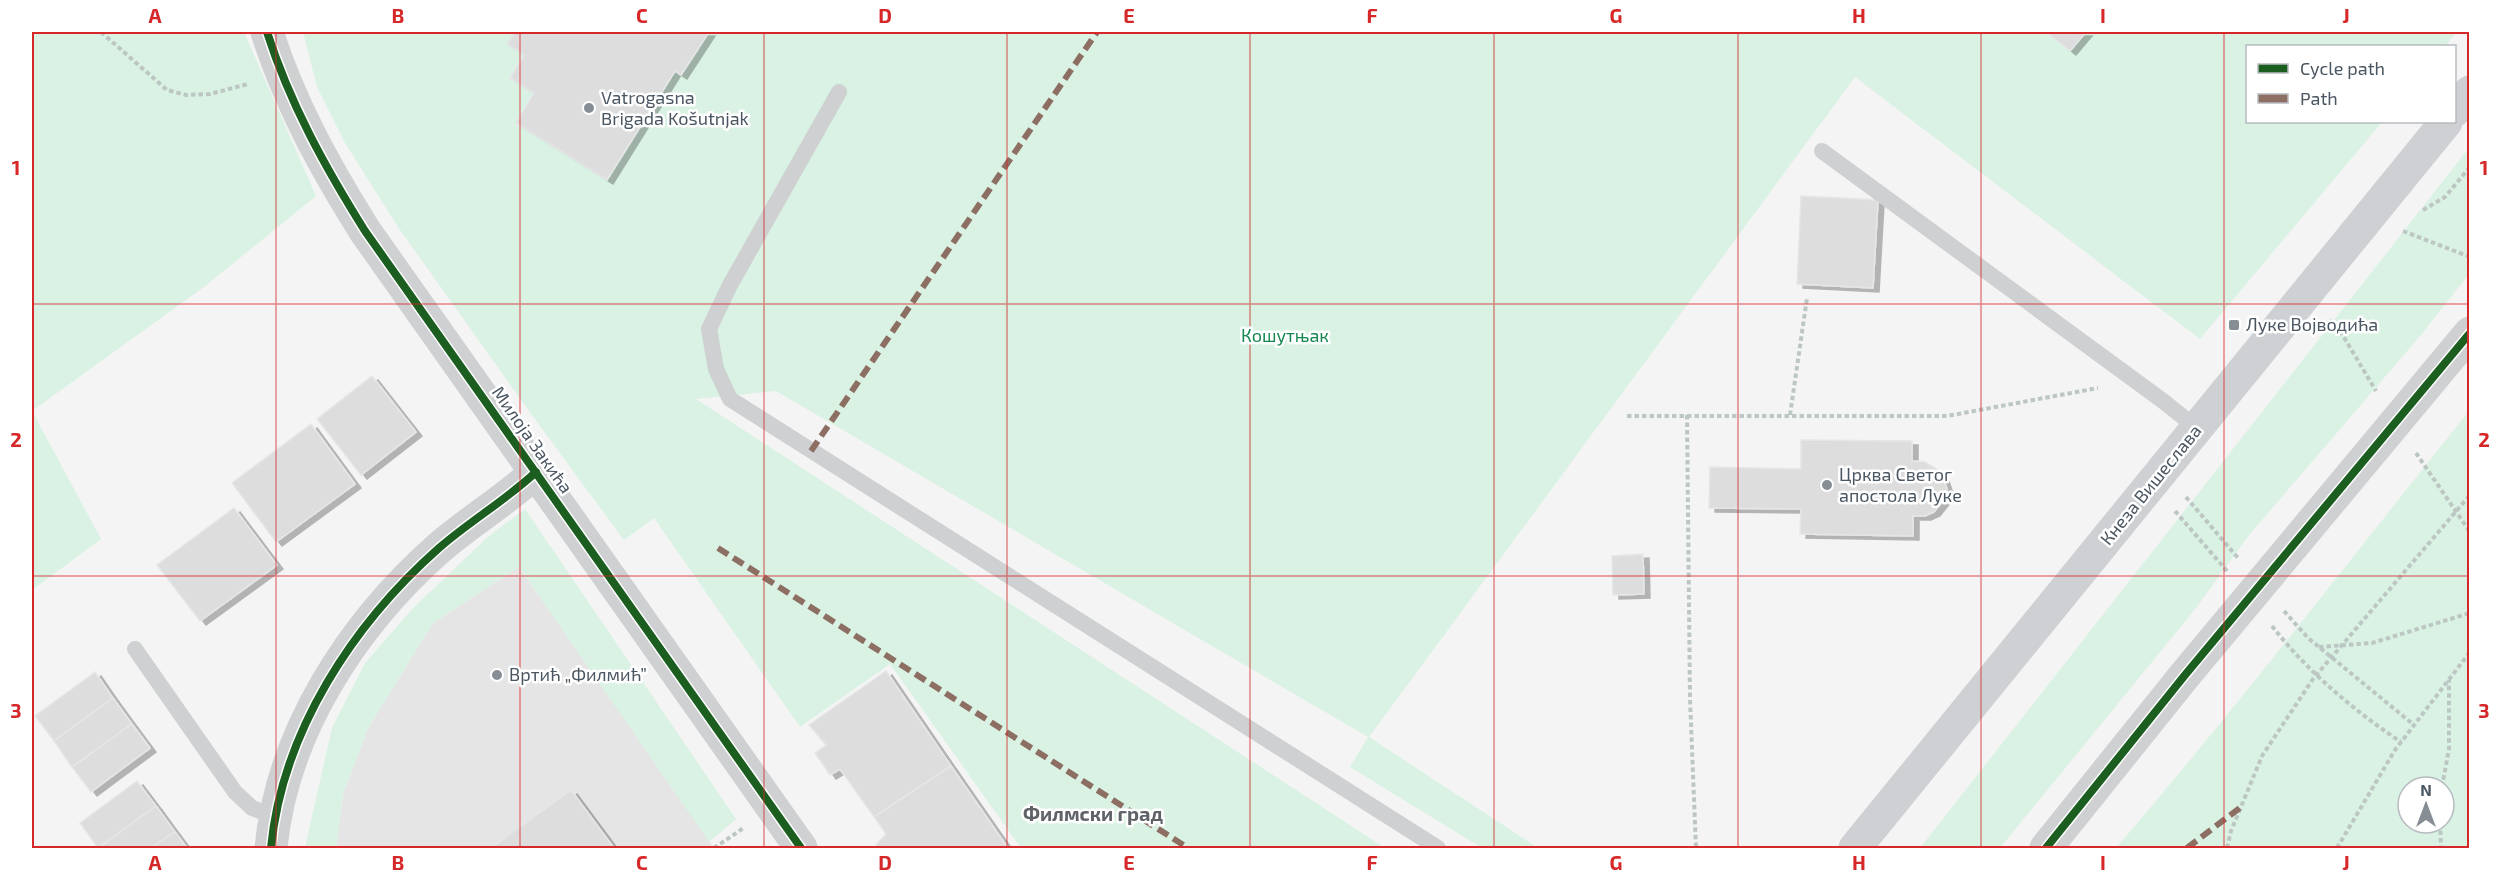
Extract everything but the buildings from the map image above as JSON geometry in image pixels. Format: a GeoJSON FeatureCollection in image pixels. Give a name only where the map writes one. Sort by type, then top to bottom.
{"type":"FeatureCollection","features":[{"type":"Feature","properties":{"kind":"main road"},"geometry":{"type":"LineString","coordinates":[[2456,108],[2469,92]]}},
{"type":"Feature","properties":{"kind":"main road","name":"Кнеза Вишеслава"},"geometry":{"type":"LineString","coordinates":[[1855,849],[2445,123]]}},
{"type":"Feature","properties":{"kind":"street","name":"Милоја Закића"},"geometry":{"type":"LineString","coordinates":[[267,32],[281,75],[313,146],[365,231],[801,849]]}},
{"type":"Feature","properties":{"kind":"street"},"geometry":{"type":"LineString","coordinates":[[2046,849],[2186,675],[2469,333]]}},
{"type":"Feature","properties":{"kind":"street"},"geometry":{"type":"LineString","coordinates":[[271,849],[274,816],[283,782],[306,722],[336,668],[378,610],[440,548],[536,472]]}},
{"type":"Feature","properties":{"kind":"lane"},"geometry":{"type":"LineString","coordinates":[[839,92],[730,285],[709,329],[716,369],[730,399],[1438,849]]}},
{"type":"Feature","properties":{"kind":"lane"},"geometry":{"type":"LineString","coordinates":[[1822,151],[2136,380],[2198,429]]}},
{"type":"Feature","properties":{"kind":"lane"},"geometry":{"type":"LineString","coordinates":[[135,649],[235,792],[252,808],[274,816]]}},
{"type":"Feature","properties":{"kind":"path"},"geometry":{"type":"LineString","coordinates":[[101,32],[167,90],[186,95],[210,94],[281,75]]}},
{"type":"Feature","properties":{"kind":"path"},"geometry":{"type":"LineString","coordinates":[[2416,214],[2445,197],[2469,167]]}},
{"type":"Feature","properties":{"kind":"path"},"geometry":{"type":"LineString","coordinates":[[2399,230],[2469,257]]}},
{"type":"Feature","properties":{"kind":"path"},"geometry":{"type":"LineString","coordinates":[[1790,415],[1807,298]]}},
{"type":"Feature","properties":{"kind":"path"},"geometry":{"type":"LineString","coordinates":[[2327,317],[2339,329]]}},
{"type":"Feature","properties":{"kind":"path"},"geometry":{"type":"LineString","coordinates":[[1627,416],[1947,416],[2136,380]]}},
{"type":"Feature","properties":{"kind":"path"},"geometry":{"type":"LineString","coordinates":[[1687,415],[1690,699],[1696,849]]}},
{"type":"Feature","properties":{"kind":"path"},"geometry":{"type":"LineString","coordinates":[[2227,849],[2231,831],[2262,756],[2313,679],[2469,495]]}},
{"type":"Feature","properties":{"kind":"path"},"geometry":{"type":"LineString","coordinates":[[2319,647],[2372,643],[2469,613]]}},
{"type":"Feature","properties":{"kind":"path"},"geometry":{"type":"LineString","coordinates":[[2337,849],[2401,742],[2469,652]]}},
{"type":"Feature","properties":{"kind":"path"},"geometry":{"type":"LineString","coordinates":[[2346,669],[2414,725]]}},
{"type":"Feature","properties":{"kind":"path"},"geometry":{"type":"LineString","coordinates":[[2444,775],[2449,749],[2449,679]]}},
{"type":"Feature","properties":{"kind":"path"},"geometry":{"type":"LineString","coordinates":[[2331,686],[2364,717],[2401,742]]}},
{"type":"Feature","properties":{"kind":"path"},"geometry":{"type":"LineString","coordinates":[[714,849],[751,823]]}},
{"type":"Feature","properties":{"kind":"shaded area","name":"Вртић „Филмић”"},"geometry":{"type":"Polygon","coordinates":[[[519,567],[714,848],[336,848],[343,794],[368,728],[433,623],[519,567]]]}},
{"type":"Feature","properties":{"kind":"green space"},"geometry":{"type":"Polygon","coordinates":[[[32,32],[244,32],[316,196],[204,287],[32,411],[32,32]]]}},
{"type":"Feature","properties":{"kind":"green space","name":"Кошутњак"},"geometry":{"type":"Polygon","coordinates":[[[303,32],[2457,32],[2446,45],[2246,45],[2246,123],[2381,123],[2200,339],[1855,77],[1369,737],[1538,848],[1482,848],[1350,767],[1368,737],[776,391],[696,399],[1385,848],[1021,848],[890,664],[800,727],[654,518],[624,540],[398,227],[345,143],[317,87],[303,32]]]}},
{"type":"Feature","properties":{"kind":"green space"},"geometry":{"type":"Polygon","coordinates":[[[2469,148],[2469,274],[2421,335],[2249,535],[2196,608],[2000,848],[1920,848],[2469,148]]]}},
{"type":"Feature","properties":{"kind":"green space"},"geometry":{"type":"Polygon","coordinates":[[[32,411],[101,539],[32,590],[32,411]]]}},
{"type":"Feature","properties":{"kind":"green space"},"geometry":{"type":"Polygon","coordinates":[[[2469,411],[2469,848],[2116,848],[2250,686],[2469,411]]]}},
{"type":"Feature","properties":{"kind":"green space"},"geometry":{"type":"Polygon","coordinates":[[[525,509],[736,819],[709,842],[519,567],[433,623],[368,728],[343,794],[336,848],[305,848],[332,728],[365,663],[414,607],[489,536],[525,509]]]}},
{"type":"Feature","properties":{"kind":"marked path"},"geometry":{"type":"LineString","coordinates":[[811,451],[1097,32]]}},
{"type":"Feature","properties":{"kind":"marked path"},"geometry":{"type":"LineString","coordinates":[[718,548],[1188,848]]}},
{"type":"Feature","properties":{"kind":"marked path"},"geometry":{"type":"LineString","coordinates":[[2187,848],[2241,807]]}},
{"type":"Feature","properties":{"kind":"cycle path"},"geometry":{"type":"LineString","coordinates":[[267,32],[298,110],[336,183],[365,231],[801,848]]}},
{"type":"Feature","properties":{"kind":"cycle path"},"geometry":{"type":"LineString","coordinates":[[2046,848],[2185,675],[2470,333]]}},
{"type":"Feature","properties":{"kind":"cycle path"},"geometry":{"type":"LineString","coordinates":[[271,848],[278,805],[290,763],[306,722],[327,683],[351,646],[378,611],[439,548],[536,472]]}},
{"type":"Feature","properties":{"kind":"place","name":"Vatrogasna Brigada Košutnjak"},"geometry":{"type":"Point","coordinates":[589,108]}},
{"type":"Feature","properties":{"kind":"place","name":"Луке Војводића"},"geometry":{"type":"Point","coordinates":[2234,325]}},
{"type":"Feature","properties":{"kind":"place","name":"Црква Светог апостола Луке"},"geometry":{"type":"Point","coordinates":[1827,485]}},
{"type":"Feature","properties":{"kind":"place","name":"Вртић „Филмић”"},"geometry":{"type":"Point","coordinates":[497,675]}},
{"type":"Feature","properties":{"kind":"district","name":"Филмски град"},"geometry":{"type":"Point","coordinates":[1093,814]}}]}
